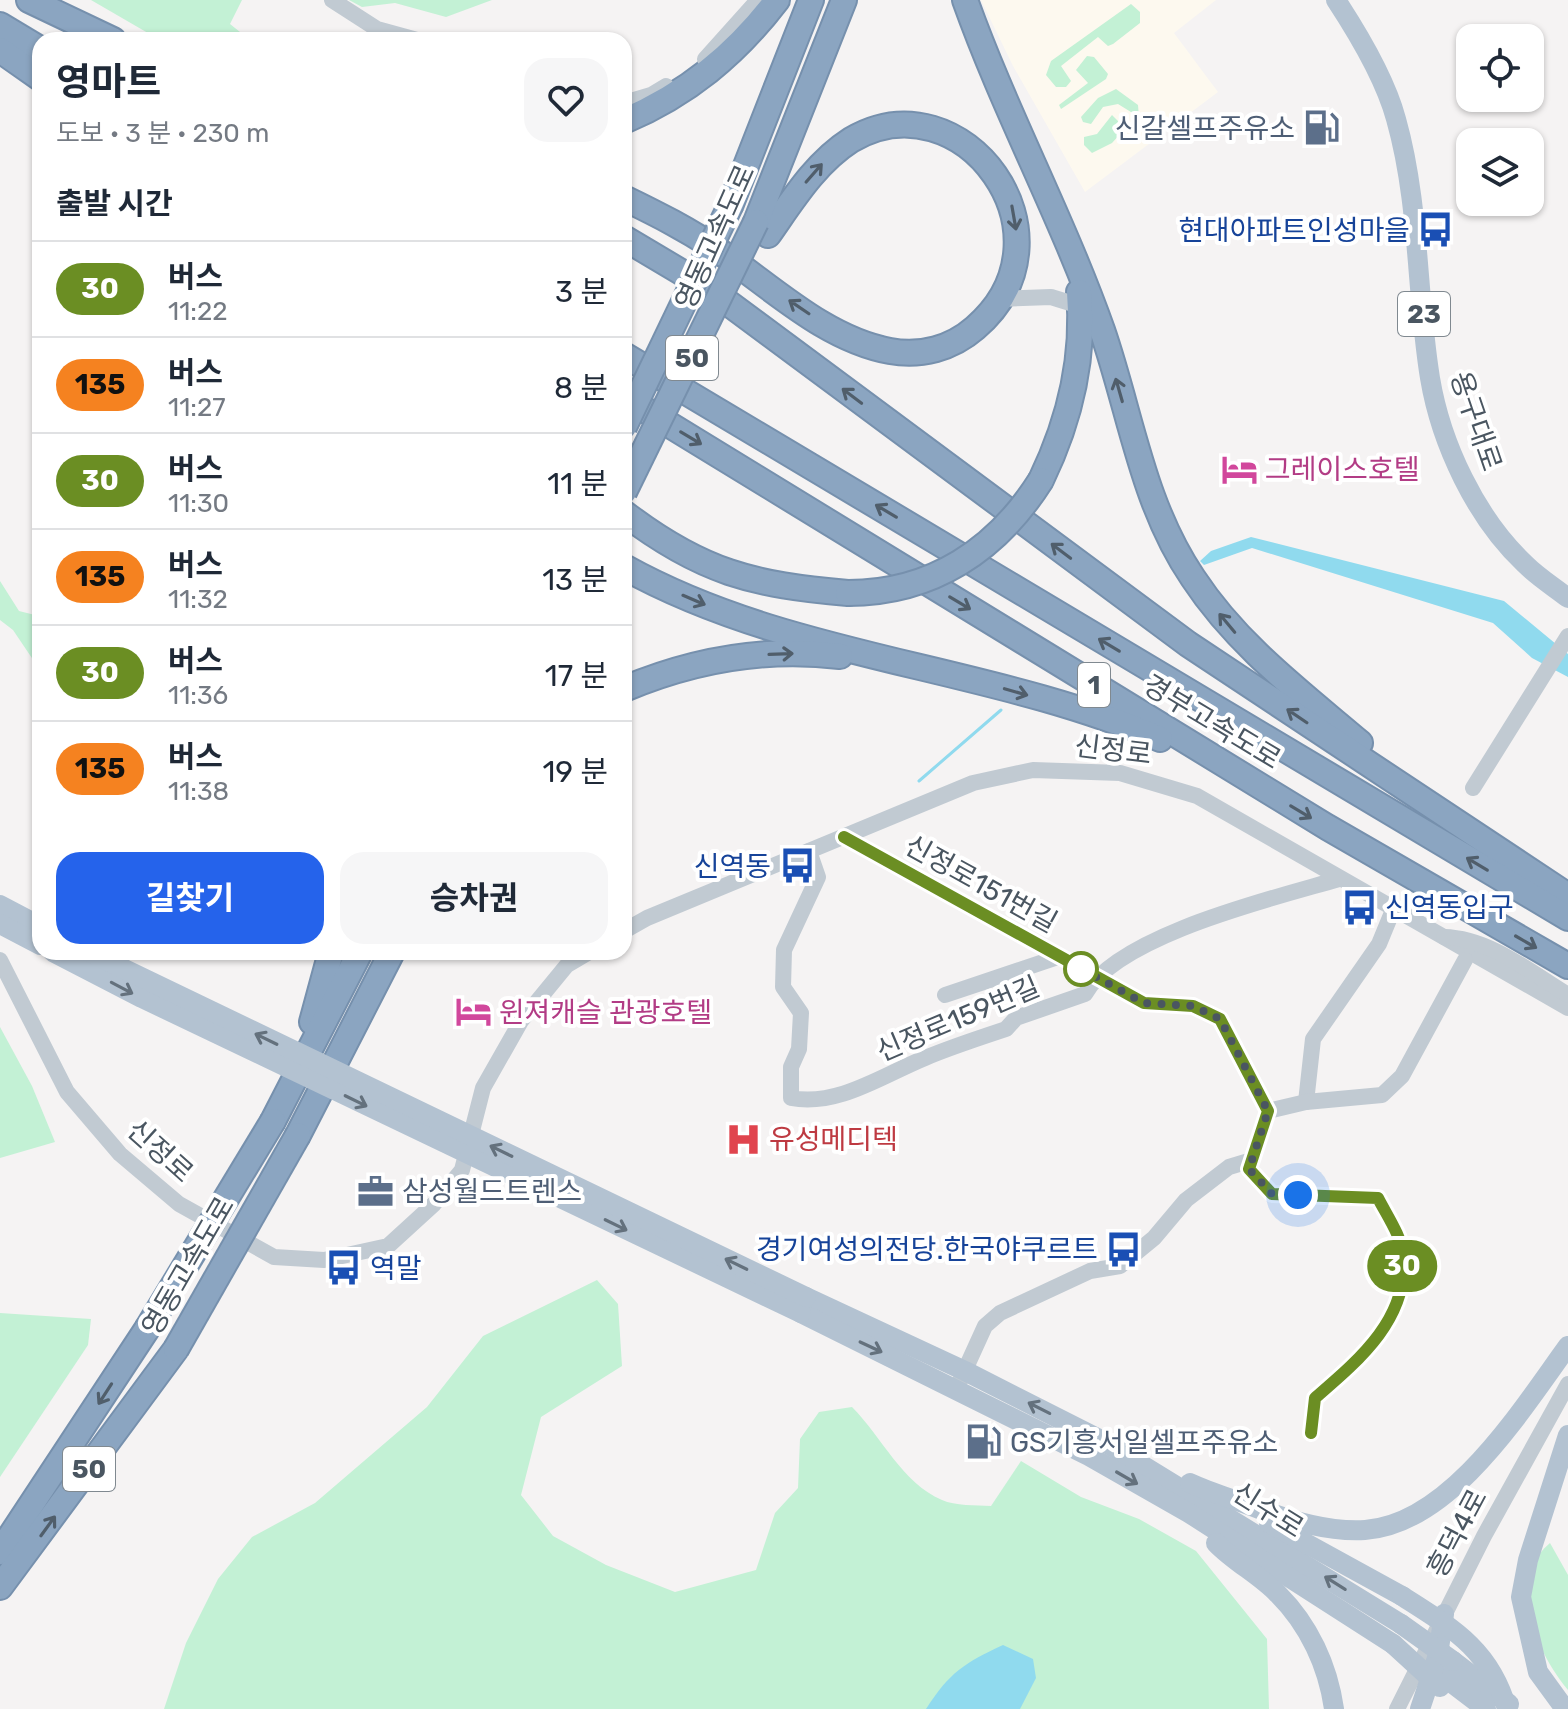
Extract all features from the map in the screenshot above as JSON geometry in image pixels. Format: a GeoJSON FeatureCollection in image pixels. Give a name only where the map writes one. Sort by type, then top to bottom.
{"type":"FeatureCollection","features":[{"type":"Feature","properties":{"kind":"highway"},"geometry":{"type":"LineString","coordinates":[[27,0],[78,32]]}},
{"type":"Feature","properties":{"kind":"highway"},"geometry":{"type":"LineString","coordinates":[[27,0],[96,32]]}},
{"type":"Feature","properties":{"kind":"highway"},"geometry":{"type":"LineString","coordinates":[[632,118],[659,106],[717,67],[777,0]]}},
{"type":"Feature","properties":{"kind":"highway","name":"영동고속도로"},"geometry":{"type":"LineString","coordinates":[[632,410],[731,204],[811,0]]}},
{"type":"Feature","properties":{"kind":"highway","name":"영동고속도로"},"geometry":{"type":"LineString","coordinates":[[632,476],[762,228],[844,0]]}},
{"type":"Feature","properties":{"kind":"highway"},"geometry":{"type":"LineString","coordinates":[[965,0],[1063,227],[1103,332],[1151,498],[1191,576],[1235,634],[1259,657],[1403,779],[1456,819]]}},
{"type":"Feature","properties":{"kind":"highway"},"geometry":{"type":"LineString","coordinates":[[0,25],[32,44]]}},
{"type":"Feature","properties":{"kind":"highway"},"geometry":{"type":"LineString","coordinates":[[0,50],[32,72]]}},
{"type":"Feature","properties":{"kind":"highway"},"geometry":{"type":"LineString","coordinates":[[632,202],[690,231],[831,328],[879,349],[913,353],[956,341],[980,324],[999,299],[1015,256],[1017,221],[1011,201],[989,164],[965,146],[938,132],[896,127],[867,133],[852,140],[813,173],[762,228]]}},
{"type":"Feature","properties":{"kind":"highway"},"geometry":{"type":"LineString","coordinates":[[632,519],[663,541],[721,571],[771,585],[848,593],[900,590],[954,568],[1007,527],[1041,480],[1072,399],[1080,343],[1080,306],[1074,259],[1063,227]]}},
{"type":"Feature","properties":{"kind":"highway"},"geometry":{"type":"LineString","coordinates":[[632,243],[708,288],[1188,644],[1568,896]]}},
{"type":"Feature","properties":{"kind":"highway","name":"경부고속도로"},"geometry":{"type":"LineString","coordinates":[[632,360],[1568,918]]}},
{"type":"Feature","properties":{"kind":"highway","name":"경부고속도로"},"geometry":{"type":"LineString","coordinates":[[632,402],[1263,788],[1568,966]]}},
{"type":"Feature","properties":{"kind":"highway"},"geometry":{"type":"LineString","coordinates":[[632,571],[722,611],[1124,725],[1263,788]]}},
{"type":"Feature","properties":{"kind":"highway"},"geometry":{"type":"LineString","coordinates":[[632,686],[667,671],[703,662],[775,654],[816,653],[941,672]]}},
{"type":"Feature","properties":{"kind":"highway"},"geometry":{"type":"LineString","coordinates":[[279,1110],[328,960]]}},
{"type":"Feature","properties":{"kind":"highway","name":"영동고속도로"},"geometry":{"type":"LineString","coordinates":[[0,1552],[147,1329],[279,1110],[356,960]]}},
{"type":"Feature","properties":{"kind":"highway","name":"영동고속도로"},"geometry":{"type":"LineString","coordinates":[[0,1587],[176,1349],[298,1135],[388,960]]}},
{"type":"Feature","properties":{"kind":"main road","name":"용구대로"},"geometry":{"type":"LineString","coordinates":[[1336,0],[1357,32],[1395,116],[1413,203],[1430,379],[1446,436],[1472,494],[1494,529],[1525,565],[1568,598]]}},
{"type":"Feature","properties":{"kind":"main road"},"geometry":{"type":"LineString","coordinates":[[1350,0],[1357,32]]}},
{"type":"Feature","properties":{"kind":"main road"},"geometry":{"type":"LineString","coordinates":[[0,905],[32,922]]}},
{"type":"Feature","properties":{"kind":"main road"},"geometry":{"type":"LineString","coordinates":[[0,924],[32,941]]}},
{"type":"Feature","properties":{"kind":"main road"},"geometry":{"type":"LineString","coordinates":[[69,960],[156,1005],[803,1305]]}},
{"type":"Feature","properties":{"kind":"main road"},"geometry":{"type":"LineString","coordinates":[[105,960],[803,1305]]}},
{"type":"Feature","properties":{"kind":"main road","name":"신수로"},"geometry":{"type":"LineString","coordinates":[[803,1305],[1103,1441],[1401,1624],[1446,1675],[1486,1709]]}},
{"type":"Feature","properties":{"kind":"main road"},"geometry":{"type":"LineString","coordinates":[[1201,1488],[1319,1528],[1368,1530],[1398,1521],[1450,1491],[1494,1443],[1568,1346]]}},
{"type":"Feature","properties":{"kind":"main road","name":"신수로"},"geometry":{"type":"LineString","coordinates":[[961,1379],[1189,1513],[1393,1644],[1446,1675],[1515,1709]]}},
{"type":"Feature","properties":{"kind":"main road"},"geometry":{"type":"LineString","coordinates":[[1565,1709],[1538,1672],[1521,1597],[1528,1560],[1568,1435]]}},
{"type":"Feature","properties":{"kind":"main road"},"geometry":{"type":"LineString","coordinates":[[1103,1441],[1201,1488],[1402,1596],[1462,1634],[1499,1684],[1507,1709]]}},
{"type":"Feature","properties":{"kind":"main road"},"geometry":{"type":"LineString","coordinates":[[1189,1513],[1221,1548],[1278,1594],[1300,1623],[1321,1656],[1334,1709]]}},
{"type":"Feature","properties":{"kind":"main road"},"geometry":{"type":"LineString","coordinates":[[1420,1709],[1438,1655],[1444,1614]]}},
{"type":"Feature","properties":{"kind":"main road"},"geometry":{"type":"LineString","coordinates":[[1446,1675],[1465,1709]]}},
{"type":"Feature","properties":{"kind":"street"},"geometry":{"type":"LineString","coordinates":[[332,0],[377,29],[388,32]]}},
{"type":"Feature","properties":{"kind":"street"},"geometry":{"type":"LineString","coordinates":[[632,101],[651,95],[692,70],[718,47],[758,0]]}},
{"type":"Feature","properties":{"kind":"street"},"geometry":{"type":"LineString","coordinates":[[999,299],[1051,297],[1080,306]]}},
{"type":"Feature","properties":{"kind":"street"},"geometry":{"type":"LineString","coordinates":[[1473,788],[1567,637]]}},
{"type":"Feature","properties":{"kind":"street","name":"신정로"},"geometry":{"type":"LineString","coordinates":[[632,926],[973,783],[1002,774],[1033,770],[1120,773],[1159,781],[1197,796],[1568,1008]]}},
{"type":"Feature","properties":{"kind":"street","name":"신정로151번길"},"geometry":{"type":"LineString","coordinates":[[844,837],[1144,1003],[1193,1006],[1220,1019],[1268,1111]]}},
{"type":"Feature","properties":{"kind":"street","name":"신정로159번길"},"geometry":{"type":"LineString","coordinates":[[809,851],[818,877],[784,950],[783,987],[801,1013],[799,1049],[791,1067],[791,1098],[804,1101],[867,1087],[923,1058],[1006,1029],[1016,1018],[1085,994],[1095,976],[1156,939],[1339,879]]}},
{"type":"Feature","properties":{"kind":"street"},"geometry":{"type":"LineString","coordinates":[[1306,1102],[1313,1039],[1379,944],[1393,910]]}},
{"type":"Feature","properties":{"kind":"street"},"geometry":{"type":"LineString","coordinates":[[1438,936],[1465,960],[1568,1021]]}},
{"type":"Feature","properties":{"kind":"street"},"geometry":{"type":"LineString","coordinates":[[1438,936],[1465,937],[1485,946],[1568,995]]}},
{"type":"Feature","properties":{"kind":"street"},"geometry":{"type":"LineString","coordinates":[[945,995],[1058,957]]}},
{"type":"Feature","properties":{"kind":"street","name":"신정로"},"geometry":{"type":"LineString","coordinates":[[0,960],[67,1092],[120,1154],[179,1204],[274,1257],[324,1260],[388,1246],[434,1204],[462,1170],[483,1088],[521,1021],[567,965],[575,960]]}},
{"type":"Feature","properties":{"kind":"street"},"geometry":{"type":"LineString","coordinates":[[1311,1433],[1315,1398],[1357,1362],[1399,1304],[1404,1253],[1378,1198],[1272,1194],[1249,1169],[1268,1111],[1306,1102],[1382,1095],[1402,1076],[1465,960]]}},
{"type":"Feature","properties":{"kind":"street"},"geometry":{"type":"LineString","coordinates":[[961,1379],[985,1326],[1000,1313],[1090,1271],[1120,1266],[1154,1238],[1186,1200],[1229,1167],[1252,1160]]}},
{"type":"Feature","properties":{"kind":"street","name":"흥덕4로"},"geometry":{"type":"LineString","coordinates":[[1397,1709],[1444,1614],[1568,1384]]}},
{"type":"Feature","properties":{"kind":"shaded area"},"geometry":{"type":"Polygon","coordinates":[[[981,0],[1216,0],[1174,33],[1218,92],[1085,192],[1013,66],[981,0]]]}},
{"type":"Feature","properties":{"kind":"green space"},"geometry":{"type":"Polygon","coordinates":[[[91,0],[242,0],[230,24],[240,32],[146,32],[91,0]]]}},
{"type":"Feature","properties":{"kind":"green space"},"geometry":{"type":"Polygon","coordinates":[[[349,0],[492,0],[446,17],[395,3],[362,7],[349,0]]]}},
{"type":"Feature","properties":{"kind":"green space"},"geometry":{"type":"Polygon","coordinates":[[[1131,4],[1140,12],[1140,23],[1108,46],[1098,37],[1061,66],[1071,81],[1066,87],[1056,87],[1046,75],[1051,61],[1131,4]]]}},
{"type":"Feature","properties":{"kind":"green space"},"geometry":{"type":"Polygon","coordinates":[[[1087,56],[1094,57],[1108,74],[1106,79],[1061,109],[1059,105],[1088,83],[1076,70],[1087,56]]]}},
{"type":"Feature","properties":{"kind":"green space"},"geometry":{"type":"Polygon","coordinates":[[[1116,89],[1138,105],[1139,117],[1118,104],[1103,107],[1091,124],[1083,122],[1081,117],[1098,98],[1116,89]]]}},
{"type":"Feature","properties":{"kind":"green space"},"geometry":{"type":"Polygon","coordinates":[[[1112,115],[1121,124],[1121,133],[1112,143],[1092,153],[1084,145],[1084,137],[1097,134],[1112,115]]]}},
{"type":"Feature","properties":{"kind":"green space"},"geometry":{"type":"Polygon","coordinates":[[[0,581],[19,611],[32,614],[32,658],[13,630],[0,620],[0,581]]]}},
{"type":"Feature","properties":{"kind":"green space"},"geometry":{"type":"Polygon","coordinates":[[[0,1027],[32,1086],[55,1142],[0,1158],[0,1027]]]}},
{"type":"Feature","properties":{"kind":"green space"},"geometry":{"type":"Polygon","coordinates":[[[597,1280],[618,1304],[622,1366],[541,1417],[521,1495],[553,1536],[606,1565],[675,1592],[756,1570],[775,1513],[798,1488],[800,1439],[819,1412],[852,1407],[915,1483],[942,1500],[991,1506],[1021,1461],[1081,1497],[1139,1519],[1196,1551],[1267,1639],[1269,1709],[164,1709],[186,1643],[218,1579],[252,1537],[315,1503],[427,1407],[483,1336],[597,1280]]]}},
{"type":"Feature","properties":{"kind":"green space"},"geometry":{"type":"Polygon","coordinates":[[[0,1313],[91,1319],[88,1345],[0,1477],[0,1313]]]}},
{"type":"Feature","properties":{"kind":"green space"},"geometry":{"type":"Polygon","coordinates":[[[1550,1543],[1568,1575],[1568,1690],[1556,1675],[1537,1637],[1527,1596],[1529,1576],[1536,1558],[1550,1543]]]}},
{"type":"Feature","properties":{"kind":"water"},"geometry":{"type":"Polygon","coordinates":[[[1251,537],[1504,601],[1568,654],[1568,677],[1532,658],[1493,623],[1252,548],[1204,565],[1200,561],[1211,551],[1251,537]]]}},
{"type":"Feature","properties":{"kind":"water"},"geometry":{"type":"Polygon","coordinates":[[[1003,1645],[1033,1659],[1036,1678],[1020,1709],[926,1709],[958,1670],[1003,1645]]]}},
{"type":"Feature","properties":{"kind":"waterway"},"geometry":{"type":"LineString","coordinates":[[919,781],[1001,710]]}},
{"type":"Feature","properties":{"kind":"bus line","name":"30"},"geometry":{"type":"LineString","coordinates":[[844,837],[1144,1003],[1193,1006],[1220,1019],[1268,1111],[1249,1169],[1272,1194],[1378,1198],[1404,1253],[1399,1304],[1357,1362],[1315,1398],[1311,1433]]}},
{"type":"Feature","properties":{"kind":"place","name":"신갈셀프주유소"},"geometry":{"type":"Point","coordinates":[1321,128]}},
{"type":"Feature","properties":{"kind":"place","name":"현대아파트인성마을"},"geometry":{"type":"Point","coordinates":[1436,230]}},
{"type":"Feature","properties":{"kind":"place","name":"그레이스호텔"},"geometry":{"type":"Point","coordinates":[1239,469]}},
{"type":"Feature","properties":{"kind":"place","name":"신역동"},"geometry":{"type":"Point","coordinates":[797,866]}},
{"type":"Feature","properties":{"kind":"place","name":"신역동입구"},"geometry":{"type":"Point","coordinates":[1359,907]}},
{"type":"Feature","properties":{"kind":"place","name":"윈져캐슬 관광호텔"},"geometry":{"type":"Point","coordinates":[473,1012]}},
{"type":"Feature","properties":{"kind":"place","name":"유성메디텍"},"geometry":{"type":"Point","coordinates":[743,1139]}},
{"type":"Feature","properties":{"kind":"place","name":"삼성월드트렌스"},"geometry":{"type":"Point","coordinates":[376,1191]}},
{"type":"Feature","properties":{"kind":"place","name":"경기여성의전당.한국야쿠르트"},"geometry":{"type":"Point","coordinates":[1124,1249]}},
{"type":"Feature","properties":{"kind":"place","name":"역말"},"geometry":{"type":"Point","coordinates":[344,1268]}},
{"type":"Feature","properties":{"kind":"place","name":"GS기흥서일셀프주유소"},"geometry":{"type":"Point","coordinates":[984,1442]}},
{"type":"Feature","properties":{"kind":"route"},"geometry":{"type":"LineString","coordinates":[[1081,969],[1076,966],[1144,1003],[1193,1006],[1220,1019],[1268,1111],[1249,1169],[1272,1194],[1298,1195]]}}]}
